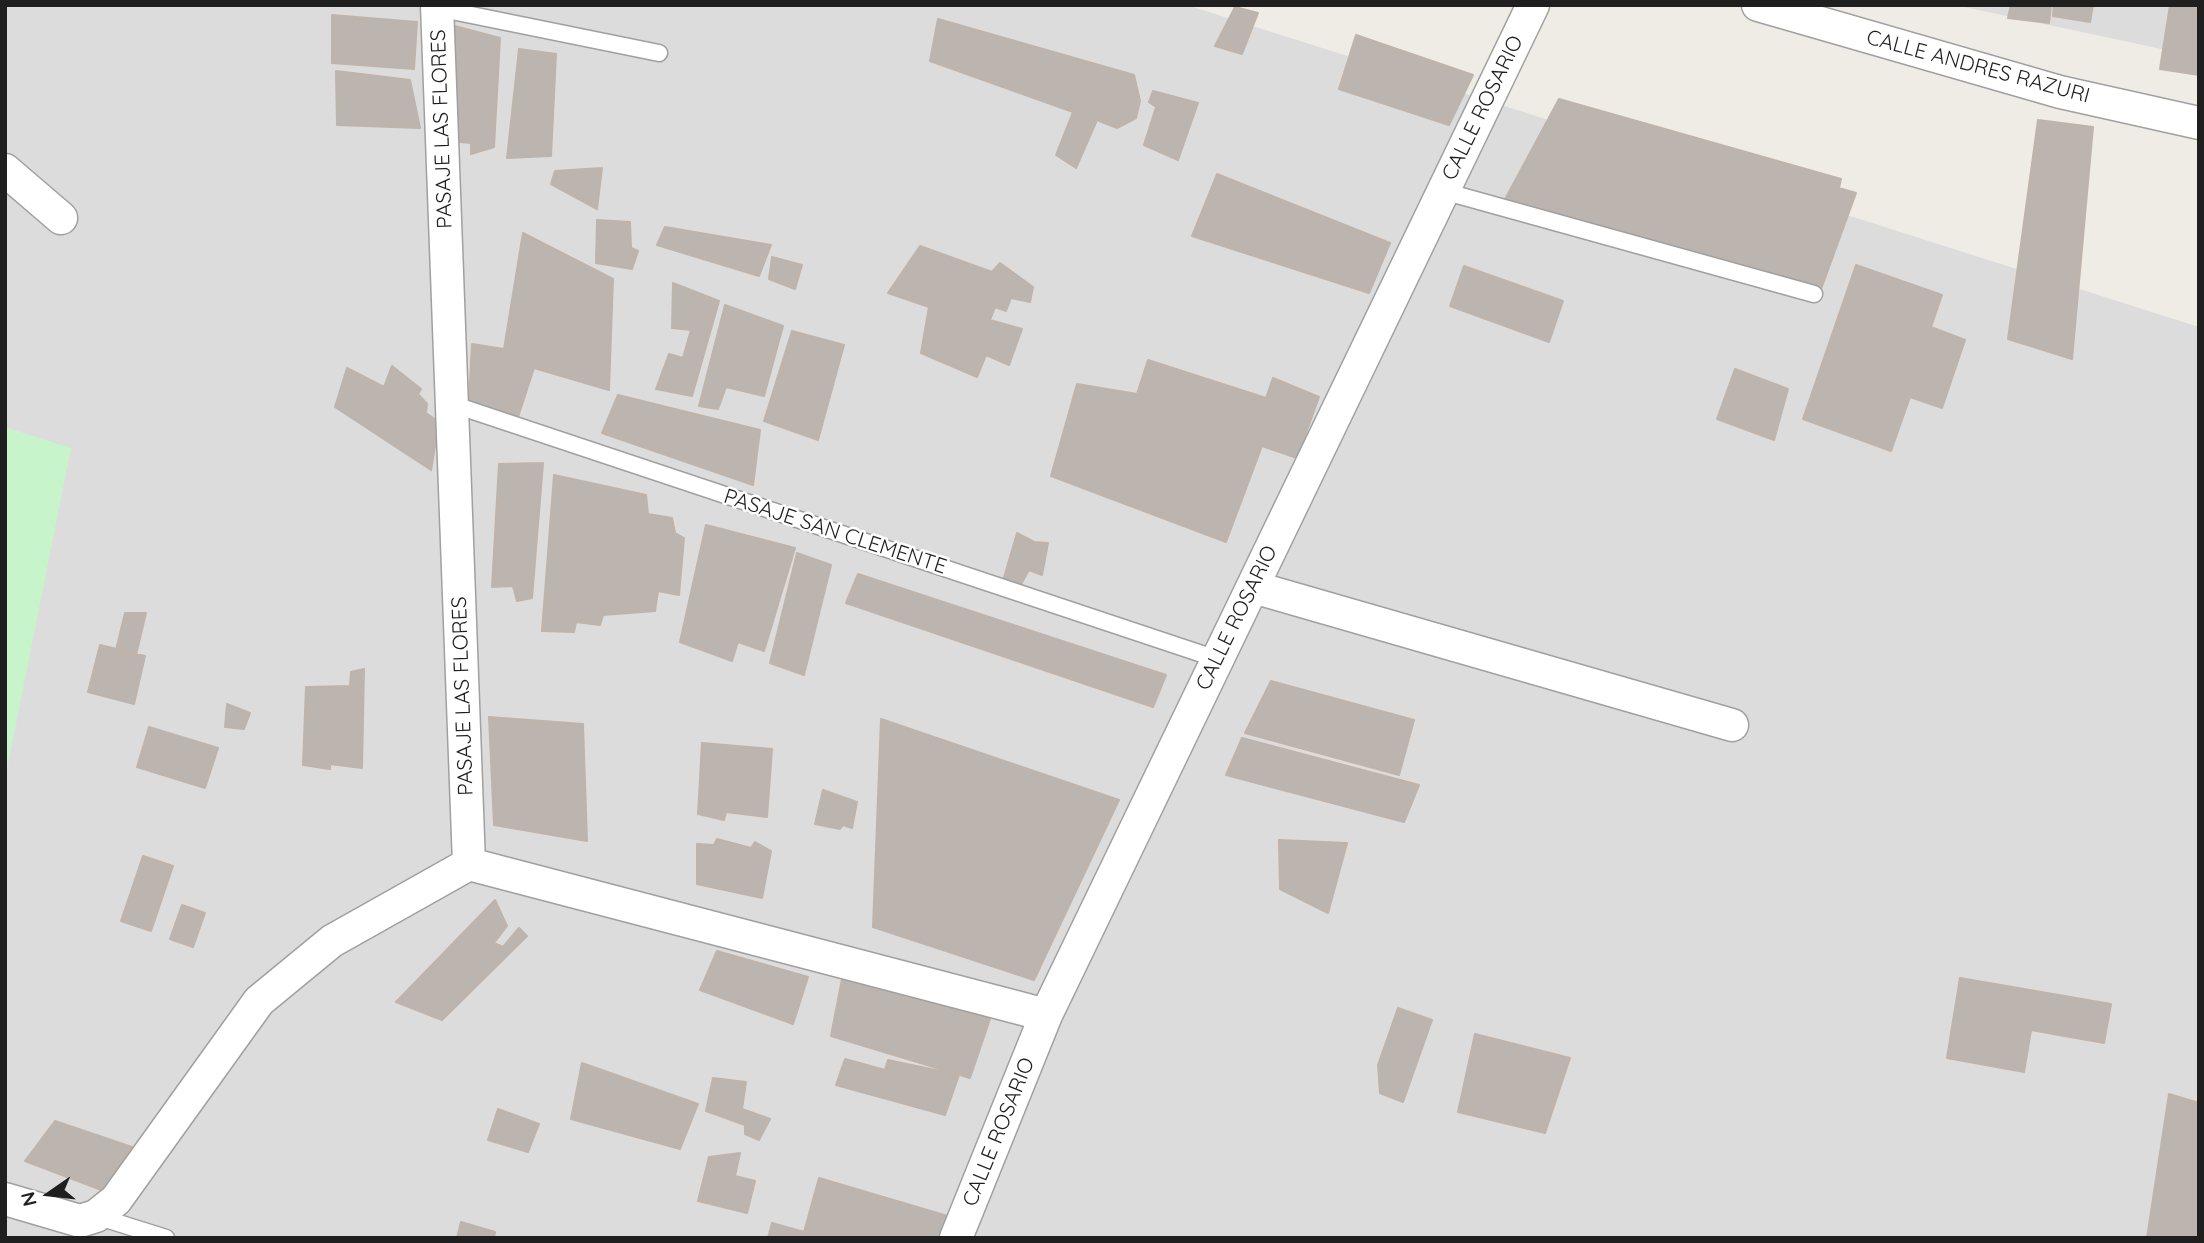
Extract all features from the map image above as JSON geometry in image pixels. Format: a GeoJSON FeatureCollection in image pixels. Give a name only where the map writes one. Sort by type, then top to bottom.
{"type":"FeatureCollection","features":[{"type":"Feature","properties":{"kind":"street","name":"CALLE ROSARIO"},"geometry":{"type":"LineString","coordinates":[[956,1238],[1046,1015],[1533,5]]}},
{"type":"Feature","properties":{"kind":"street","name":"CALLE ANDRES RAZURI"},"geometry":{"type":"LineString","coordinates":[[1758,5],[2060,92],[2199,123]]}},
{"type":"Feature","properties":{"kind":"street","name":"PASAJE LAS FLORES"},"geometry":{"type":"LineString","coordinates":[[437,7],[469,864]]}},
{"type":"Feature","properties":{"kind":"street"},"geometry":{"type":"LineString","coordinates":[[5,170],[61,218]]}},
{"type":"Feature","properties":{"kind":"street"},"geometry":{"type":"LineString","coordinates":[[1253,587],[1732,725]]}},
{"type":"Feature","properties":{"kind":"street"},"geometry":{"type":"LineString","coordinates":[[5,1199],[80,1221],[96,1216],[116,1200],[259,1001],[332,941],[469,864],[1046,1015]]}},
{"type":"Feature","properties":{"kind":"lane"},"geometry":{"type":"LineString","coordinates":[[437,7],[659,53]]}},
{"type":"Feature","properties":{"kind":"lane"},"geometry":{"type":"LineString","coordinates":[[1443,191],[1814,295]]}},
{"type":"Feature","properties":{"kind":"lane","name":"PASAJE SAN CLEMENTE"},"geometry":{"type":"LineString","coordinates":[[452,404],[1217,659]]}},
{"type":"Feature","properties":{"kind":"lane"},"geometry":{"type":"LineString","coordinates":[[96,1216],[166,1238]]}},
{"type":"Feature","properties":{"kind":"shaded area"},"geometry":{"type":"Polygon","coordinates":[[[5,5],[1187,5],[2199,327],[2199,1238],[5,1238],[5,5]]]}},
{"type":"Feature","properties":{"kind":"shaded area"},"geometry":{"type":"Polygon","coordinates":[[[1955,5],[2199,5],[2199,57],[1955,5]]]}},
{"type":"Feature","properties":{"kind":"green space"},"geometry":{"type":"Polygon","coordinates":[[[5,427],[71,448],[5,779],[5,427]]]}},
{"type":"Feature","properties":{"kind":"building"},"geometry":{"type":"Polygon","coordinates":[[[2011,5],[2051,5],[2049,23],[2008,18],[2011,5]]]}},
{"type":"Feature","properties":{"kind":"building"},"geometry":{"type":"Polygon","coordinates":[[[2054,5],[2093,5],[2090,22],[2053,16],[2054,5]]]}},
{"type":"Feature","properties":{"kind":"building"},"geometry":{"type":"Polygon","coordinates":[[[2170,5],[2199,5],[2199,75],[2160,69],[2170,5]]]}},
{"type":"Feature","properties":{"kind":"building"},"geometry":{"type":"Polygon","coordinates":[[[1235,7],[1258,13],[1242,54],[1215,46],[1235,7]]]}},
{"type":"Feature","properties":{"kind":"building"},"geometry":{"type":"Polygon","coordinates":[[[332,15],[417,22],[414,69],[332,63],[332,15]]]}},
{"type":"Feature","properties":{"kind":"building"},"geometry":{"type":"Polygon","coordinates":[[[938,19],[1134,75],[1140,101],[1136,118],[1117,128],[1097,120],[1076,168],[1056,155],[1073,112],[930,61],[938,19]]]}},
{"type":"Feature","properties":{"kind":"building"},"geometry":{"type":"Polygon","coordinates":[[[447,24],[500,38],[494,147],[471,154],[471,143],[450,141],[447,24]]]}},
{"type":"Feature","properties":{"kind":"building"},"geometry":{"type":"Polygon","coordinates":[[[1356,35],[1473,75],[1449,125],[1339,89],[1356,35]]]}},
{"type":"Feature","properties":{"kind":"building"},"geometry":{"type":"Polygon","coordinates":[[[519,49],[556,54],[551,156],[507,158],[519,49]]]}},
{"type":"Feature","properties":{"kind":"building"},"geometry":{"type":"Polygon","coordinates":[[[336,71],[410,80],[420,128],[337,125],[336,71]]]}},
{"type":"Feature","properties":{"kind":"building"},"geometry":{"type":"Polygon","coordinates":[[[1153,91],[1198,103],[1178,160],[1144,145],[1156,107],[1149,102],[1153,91]]]}},
{"type":"Feature","properties":{"kind":"building"},"geometry":{"type":"Polygon","coordinates":[[[1559,99],[1841,179],[1839,188],[1856,193],[1820,292],[1502,205],[1559,99]]]}},
{"type":"Feature","properties":{"kind":"building"},"geometry":{"type":"Polygon","coordinates":[[[2038,120],[2093,127],[2072,359],[2008,339],[2038,120]]]}},
{"type":"Feature","properties":{"kind":"building"},"geometry":{"type":"Polygon","coordinates":[[[602,168],[597,209],[551,184],[555,171],[602,168]]]}},
{"type":"Feature","properties":{"kind":"building"},"geometry":{"type":"Polygon","coordinates":[[[1217,174],[1390,243],[1369,293],[1192,236],[1217,174]]]}},
{"type":"Feature","properties":{"kind":"building"},"geometry":{"type":"Polygon","coordinates":[[[597,220],[630,222],[631,248],[638,251],[632,269],[596,263],[597,220]]]}},
{"type":"Feature","properties":{"kind":"building"},"geometry":{"type":"Polygon","coordinates":[[[665,227],[771,245],[759,276],[657,245],[665,227]]]}},
{"type":"Feature","properties":{"kind":"building"},"geometry":{"type":"Polygon","coordinates":[[[523,233],[613,279],[609,390],[534,368],[518,417],[469,401],[472,344],[504,349],[523,233]]]}},
{"type":"Feature","properties":{"kind":"building"},"geometry":{"type":"Polygon","coordinates":[[[920,246],[992,272],[1000,263],[1033,287],[1030,302],[1011,298],[1006,311],[995,307],[990,320],[1022,329],[1009,365],[986,355],[977,377],[921,353],[929,307],[888,293],[920,246]]]}},
{"type":"Feature","properties":{"kind":"building"},"geometry":{"type":"Polygon","coordinates":[[[772,257],[802,265],[795,289],[769,279],[772,257]]]}},
{"type":"Feature","properties":{"kind":"building"},"geometry":{"type":"Polygon","coordinates":[[[1856,265],[1942,295],[1931,327],[1965,340],[1942,408],[1910,397],[1891,451],[1803,419],[1856,265]]]}},
{"type":"Feature","properties":{"kind":"building"},"geometry":{"type":"Polygon","coordinates":[[[1464,266],[1563,301],[1549,342],[1450,306],[1464,266]]]}},
{"type":"Feature","properties":{"kind":"building"},"geometry":{"type":"Polygon","coordinates":[[[673,283],[719,301],[692,396],[656,389],[669,354],[683,358],[691,330],[672,328],[673,283]]]}},
{"type":"Feature","properties":{"kind":"building"},"geometry":{"type":"Polygon","coordinates":[[[725,305],[783,326],[764,396],[726,387],[718,409],[699,406],[725,305]]]}},
{"type":"Feature","properties":{"kind":"building"},"geometry":{"type":"Polygon","coordinates":[[[792,331],[844,345],[818,440],[764,421],[792,331]]]}},
{"type":"Feature","properties":{"kind":"building"},"geometry":{"type":"Polygon","coordinates":[[[1148,360],[1266,398],[1273,378],[1319,397],[1297,458],[1262,446],[1226,542],[1051,476],[1077,384],[1137,394],[1148,360]]]}},
{"type":"Feature","properties":{"kind":"building"},"geometry":{"type":"Polygon","coordinates":[[[392,366],[421,389],[418,394],[427,404],[426,413],[439,422],[431,470],[335,407],[347,368],[384,387],[392,366]]]}},
{"type":"Feature","properties":{"kind":"building"},"geometry":{"type":"Polygon","coordinates":[[[1735,369],[1788,389],[1774,440],[1717,419],[1735,369]]]}},
{"type":"Feature","properties":{"kind":"building"},"geometry":{"type":"Polygon","coordinates":[[[618,395],[760,430],[753,485],[602,433],[618,395]]]}},
{"type":"Feature","properties":{"kind":"building"},"geometry":{"type":"Polygon","coordinates":[[[543,463],[532,598],[517,601],[513,586],[492,587],[499,464],[543,463]]]}},
{"type":"Feature","properties":{"kind":"building"},"geometry":{"type":"Polygon","coordinates":[[[554,475],[646,495],[648,514],[672,518],[675,533],[684,538],[679,595],[658,591],[655,611],[603,615],[600,625],[576,622],[574,632],[542,631],[554,475]]]}},
{"type":"Feature","properties":{"kind":"building"},"geometry":{"type":"Polygon","coordinates":[[[706,525],[795,548],[764,651],[738,642],[732,661],[680,642],[706,525]]]}},
{"type":"Feature","properties":{"kind":"building"},"geometry":{"type":"Polygon","coordinates":[[[1017,533],[1034,542],[1048,543],[1042,575],[1029,570],[1020,586],[1003,581],[1017,533]]]}},
{"type":"Feature","properties":{"kind":"building"},"geometry":{"type":"Polygon","coordinates":[[[797,553],[831,565],[804,675],[770,663],[797,553]]]}},
{"type":"Feature","properties":{"kind":"building"},"geometry":{"type":"Polygon","coordinates":[[[858,574],[1166,675],[1153,707],[846,603],[858,574]]]}},
{"type":"Feature","properties":{"kind":"building"},"geometry":{"type":"Polygon","coordinates":[[[125,613],[146,613],[136,655],[116,650],[125,613]]]}},
{"type":"Feature","properties":{"kind":"building"},"geometry":{"type":"Polygon","coordinates":[[[100,645],[145,656],[134,704],[88,692],[100,645]]]}},
{"type":"Feature","properties":{"kind":"building"},"geometry":{"type":"Polygon","coordinates":[[[364,669],[362,768],[330,764],[330,769],[303,765],[306,687],[350,686],[351,672],[364,669]]]}},
{"type":"Feature","properties":{"kind":"building"},"geometry":{"type":"Polygon","coordinates":[[[1271,681],[1414,720],[1399,775],[1245,733],[1271,681]]]}},
{"type":"Feature","properties":{"kind":"building"},"geometry":{"type":"Polygon","coordinates":[[[227,704],[250,713],[244,729],[225,727],[227,704]]]}},
{"type":"Feature","properties":{"kind":"building"},"geometry":{"type":"Polygon","coordinates":[[[489,717],[583,724],[587,841],[494,825],[489,717]]]}},
{"type":"Feature","properties":{"kind":"building"},"geometry":{"type":"Polygon","coordinates":[[[881,719],[1119,800],[1034,980],[873,927],[881,719]]]}},
{"type":"Feature","properties":{"kind":"building"},"geometry":{"type":"Polygon","coordinates":[[[149,727],[218,748],[205,788],[137,767],[149,727]]]}},
{"type":"Feature","properties":{"kind":"building"},"geometry":{"type":"Polygon","coordinates":[[[1242,738],[1419,785],[1404,822],[1226,775],[1242,738]]]}},
{"type":"Feature","properties":{"kind":"building"},"geometry":{"type":"Polygon","coordinates":[[[702,743],[772,749],[767,817],[726,812],[724,820],[698,814],[702,743]]]}},
{"type":"Feature","properties":{"kind":"building"},"geometry":{"type":"Polygon","coordinates":[[[823,790],[857,802],[852,828],[843,825],[840,829],[815,824],[823,790]]]}},
{"type":"Feature","properties":{"kind":"building"},"geometry":{"type":"Polygon","coordinates":[[[717,839],[751,848],[755,842],[771,851],[762,898],[697,884],[697,844],[714,845],[717,839]]]}},
{"type":"Feature","properties":{"kind":"building"},"geometry":{"type":"Polygon","coordinates":[[[1279,840],[1347,843],[1328,913],[1280,889],[1279,840]]]}},
{"type":"Feature","properties":{"kind":"building"},"geometry":{"type":"Polygon","coordinates":[[[143,856],[173,866],[151,931],[121,921],[143,856]]]}},
{"type":"Feature","properties":{"kind":"building"},"geometry":{"type":"Polygon","coordinates":[[[495,900],[507,926],[494,943],[503,947],[519,928],[527,936],[442,1020],[396,1002],[495,900]]]}},
{"type":"Feature","properties":{"kind":"building"},"geometry":{"type":"Polygon","coordinates":[[[182,905],[205,913],[193,947],[170,939],[182,905]]]}},
{"type":"Feature","properties":{"kind":"building"},"geometry":{"type":"Polygon","coordinates":[[[717,951],[808,977],[793,1024],[700,990],[717,951]]]}},
{"type":"Feature","properties":{"kind":"building"},"geometry":{"type":"Polygon","coordinates":[[[843,974],[990,1019],[970,1078],[831,1036],[843,974]]]}},
{"type":"Feature","properties":{"kind":"building"},"geometry":{"type":"Polygon","coordinates":[[[1960,978],[2111,1004],[2104,1043],[2031,1030],[2024,1072],[1947,1058],[1960,978]]]}},
{"type":"Feature","properties":{"kind":"building"},"geometry":{"type":"Polygon","coordinates":[[[1398,1008],[1432,1020],[1403,1102],[1380,1093],[1378,1065],[1398,1008]]]}},
{"type":"Feature","properties":{"kind":"building"},"geometry":{"type":"Polygon","coordinates":[[[1475,1034],[1570,1058],[1545,1133],[1458,1112],[1475,1034]]]}},
{"type":"Feature","properties":{"kind":"building"},"geometry":{"type":"Polygon","coordinates":[[[845,1059],[885,1070],[888,1060],[959,1075],[945,1115],[836,1085],[845,1059]]]}},
{"type":"Feature","properties":{"kind":"building"},"geometry":{"type":"Polygon","coordinates":[[[582,1063],[698,1104],[680,1149],[571,1119],[582,1063]]]}},
{"type":"Feature","properties":{"kind":"building"},"geometry":{"type":"Polygon","coordinates":[[[713,1078],[746,1082],[742,1109],[770,1119],[759,1140],[745,1134],[745,1125],[706,1111],[713,1078]]]}},
{"type":"Feature","properties":{"kind":"building"},"geometry":{"type":"Polygon","coordinates":[[[2169,1094],[2199,1103],[2199,1238],[2147,1238],[2169,1094]]]}},
{"type":"Feature","properties":{"kind":"building"},"geometry":{"type":"Polygon","coordinates":[[[498,1109],[539,1124],[528,1152],[488,1140],[498,1109]]]}},
{"type":"Feature","properties":{"kind":"building"},"geometry":{"type":"Polygon","coordinates":[[[55,1121],[132,1147],[104,1191],[25,1161],[55,1121]]]}},
{"type":"Feature","properties":{"kind":"building"},"geometry":{"type":"Polygon","coordinates":[[[740,1153],[735,1176],[755,1181],[747,1213],[698,1201],[709,1157],[740,1153]]]}},
{"type":"Feature","properties":{"kind":"building"},"geometry":{"type":"Polygon","coordinates":[[[819,1178],[951,1217],[944,1238],[768,1238],[772,1223],[804,1232],[819,1178]]]}},
{"type":"Feature","properties":{"kind":"building"},"geometry":{"type":"Polygon","coordinates":[[[461,1222],[495,1232],[494,1238],[457,1238],[461,1222]]]}}]}
